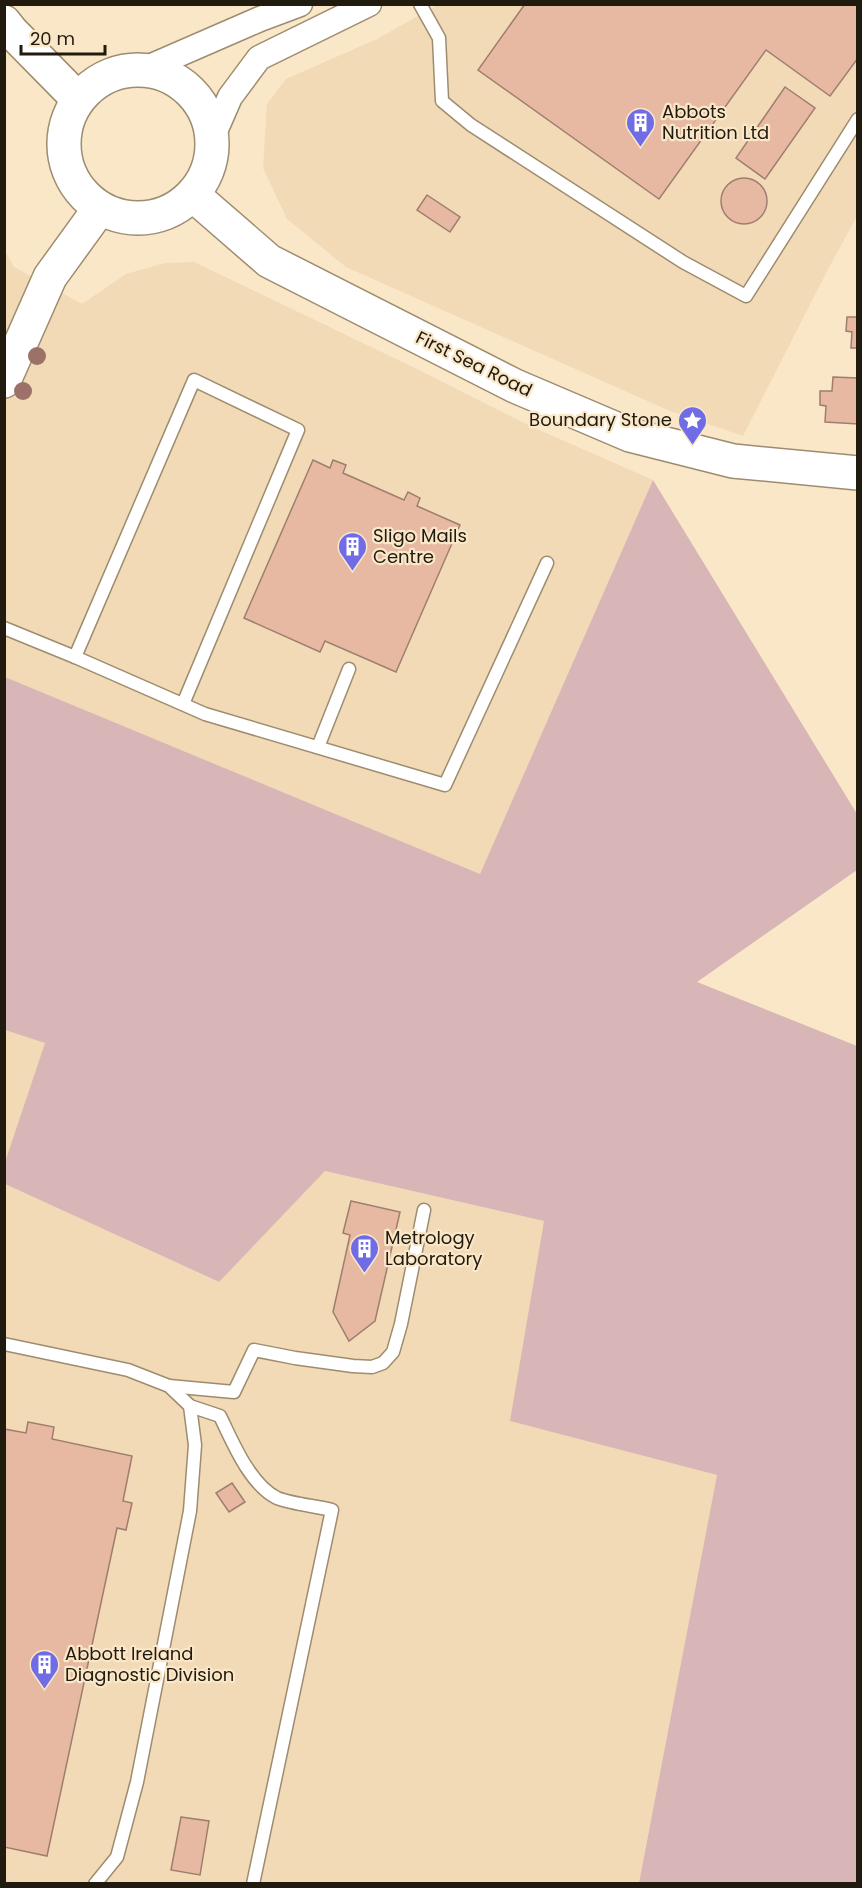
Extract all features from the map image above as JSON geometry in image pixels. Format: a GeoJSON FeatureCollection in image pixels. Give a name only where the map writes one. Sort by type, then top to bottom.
{"type":"FeatureCollection","features":[{"type":"Feature","properties":{"kind":"street"},"geometry":{"type":"LineString","coordinates":[[145,69],[300,4]]}},
{"type":"Feature","properties":{"kind":"street"},"geometry":{"type":"LineString","coordinates":[[213,136],[204,107],[196,95],[184,84],[166,74],[145,69],[122,71],[97,82],[78,99],[69,116],[64,138],[65,161],[76,186],[100,208],[121,217],[148,218],[168,212],[193,195],[205,177],[213,136],[230,97],[259,58],[369,4]]}},
{"type":"Feature","properties":{"kind":"street"},"geometry":{"type":"LineString","coordinates":[[4,22],[78,99]]}},
{"type":"Feature","properties":{"kind":"street","name":"First Sea Road"},"geometry":{"type":"LineString","coordinates":[[193,195],[269,261],[515,386],[619,430],[733,461],[858,473]]}},
{"type":"Feature","properties":{"kind":"street"},"geometry":{"type":"LineString","coordinates":[[4,381],[50,277],[100,208]]}},
{"type":"Feature","properties":{"kind":"lane"},"geometry":{"type":"LineString","coordinates":[[420,4],[439,38],[442,101],[471,125],[664,250],[746,296],[858,119]]}},
{"type":"Feature","properties":{"kind":"lane"},"geometry":{"type":"LineString","coordinates":[[75,657],[194,380],[298,430],[183,704]]}},
{"type":"Feature","properties":{"kind":"lane"},"geometry":{"type":"LineString","coordinates":[[4,628],[206,714],[445,785],[547,563]]}},
{"type":"Feature","properties":{"kind":"lane"},"geometry":{"type":"LineString","coordinates":[[318,747],[349,669]]}},
{"type":"Feature","properties":{"kind":"lane"},"geometry":{"type":"LineString","coordinates":[[4,1344],[128,1370],[169,1386],[234,1392],[254,1350],[295,1358],[372,1367],[383,1363],[393,1352],[401,1324],[424,1210]]}},
{"type":"Feature","properties":{"kind":"lane"},"geometry":{"type":"LineString","coordinates":[[169,1386],[190,1406],[219,1416],[244,1466],[267,1490],[277,1497],[332,1510],[253,1884]]}},
{"type":"Feature","properties":{"kind":"lane"},"geometry":{"type":"LineString","coordinates":[[95,1884],[117,1857],[144,1748],[190,1511],[195,1445],[190,1406]]}},
{"type":"Feature","properties":{"kind":"shaded area"},"geometry":{"type":"Polygon","coordinates":[[[438,5],[857,5],[857,216],[743,436],[670,411],[346,267],[287,219],[263,168],[267,104],[286,79],[377,39],[438,5]]]}},
{"type":"Feature","properties":{"kind":"shaded area"},"geometry":{"type":"Polygon","coordinates":[[[4,249],[14,267],[82,304],[126,274],[165,263],[194,262],[528,425],[653,480],[480,874],[5,677],[4,249]]]}},
{"type":"Feature","properties":{"kind":"shaded area"},"geometry":{"type":"Polygon","coordinates":[[[653,480],[857,814],[857,870],[697,982],[857,1046],[857,1883],[639,1883],[717,1475],[510,1421],[544,1221],[325,1171],[219,1282],[5,1184],[5,1162],[45,1043],[5,1030],[5,677],[480,874],[653,480]]]}},
{"type":"Feature","properties":{"kind":"shaded area"},"geometry":{"type":"Polygon","coordinates":[[[5,1030],[45,1043],[5,1162],[5,1030]]]}},
{"type":"Feature","properties":{"kind":"shaded area"},"geometry":{"type":"Polygon","coordinates":[[[325,1171],[544,1221],[511,1421],[717,1475],[639,1883],[5,1884],[5,1184],[218,1282],[325,1171]]]}},
{"type":"Feature","properties":{"kind":"building","name":"Abbots Nutrition Ltd"},"geometry":{"type":"Polygon","coordinates":[[[525,4],[854,4],[858,7],[858,58],[830,96],[766,50],[659,199],[478,70],[525,4]]]}},
{"type":"Feature","properties":{"kind":"building"},"geometry":{"type":"Polygon","coordinates":[[[785,87],[815,108],[765,179],[736,158],[785,87]]]}},
{"type":"Feature","properties":{"kind":"building"},"geometry":{"type":"Polygon","coordinates":[[[744,178],[760,185],[767,201],[760,217],[744,224],[728,217],[721,201],[728,185],[744,178]]]}},
{"type":"Feature","properties":{"kind":"building"},"geometry":{"type":"Polygon","coordinates":[[[427,195],[460,217],[450,232],[417,210],[427,195]]]}},
{"type":"Feature","properties":{"kind":"building"},"geometry":{"type":"Polygon","coordinates":[[[847,317],[858,317],[858,348],[851,348],[852,332],[846,331],[847,317]]]}},
{"type":"Feature","properties":{"kind":"building"},"geometry":{"type":"Polygon","coordinates":[[[833,377],[858,378],[858,424],[825,422],[826,406],[820,405],[820,391],[832,391],[833,377]]]}},
{"type":"Feature","properties":{"kind":"building","name":"Sligo Mails Centre"},"geometry":{"type":"Polygon","coordinates":[[[313,460],[330,468],[333,460],[346,465],[343,473],[404,500],[408,492],[420,498],[417,506],[460,525],[396,672],[325,641],[320,652],[244,618],[313,460]]]}},
{"type":"Feature","properties":{"kind":"building","name":"Metrology Laboratory"},"geometry":{"type":"Polygon","coordinates":[[[351,1201],[400,1212],[375,1321],[349,1341],[333,1312],[350,1235],[343,1233],[351,1201]]]}},
{"type":"Feature","properties":{"kind":"building","name":"Abbott Ireland Diagnostic Division"},"geometry":{"type":"Polygon","coordinates":[[[28,1422],[54,1427],[52,1439],[132,1456],[123,1501],[132,1503],[126,1530],[117,1528],[47,1856],[4,1847],[4,1429],[26,1433],[28,1422]]]}},
{"type":"Feature","properties":{"kind":"building"},"geometry":{"type":"Polygon","coordinates":[[[232,1483],[245,1502],[229,1512],[216,1493],[232,1483]]]}},
{"type":"Feature","properties":{"kind":"building"},"geometry":{"type":"Polygon","coordinates":[[[181,1817],[209,1821],[200,1875],[171,1870],[181,1817]]]}},
{"type":"Feature","properties":{"kind":"place","name":"Abbots Nutrition Ltd"},"geometry":{"type":"Point","coordinates":[641,148]}},
{"type":"Feature","properties":{"kind":"place","name":"Boundary Stone"},"geometry":{"type":"Point","coordinates":[693,446]}},
{"type":"Feature","properties":{"kind":"place","name":"Sligo Mails Centre"},"geometry":{"type":"Point","coordinates":[352,572]}},
{"type":"Feature","properties":{"kind":"place","name":"Metrology Laboratory"},"geometry":{"type":"Point","coordinates":[364,1274]}},
{"type":"Feature","properties":{"kind":"place","name":"Abbott Ireland Diagnostic Division"},"geometry":{"type":"Point","coordinates":[44,1690]}}]}
